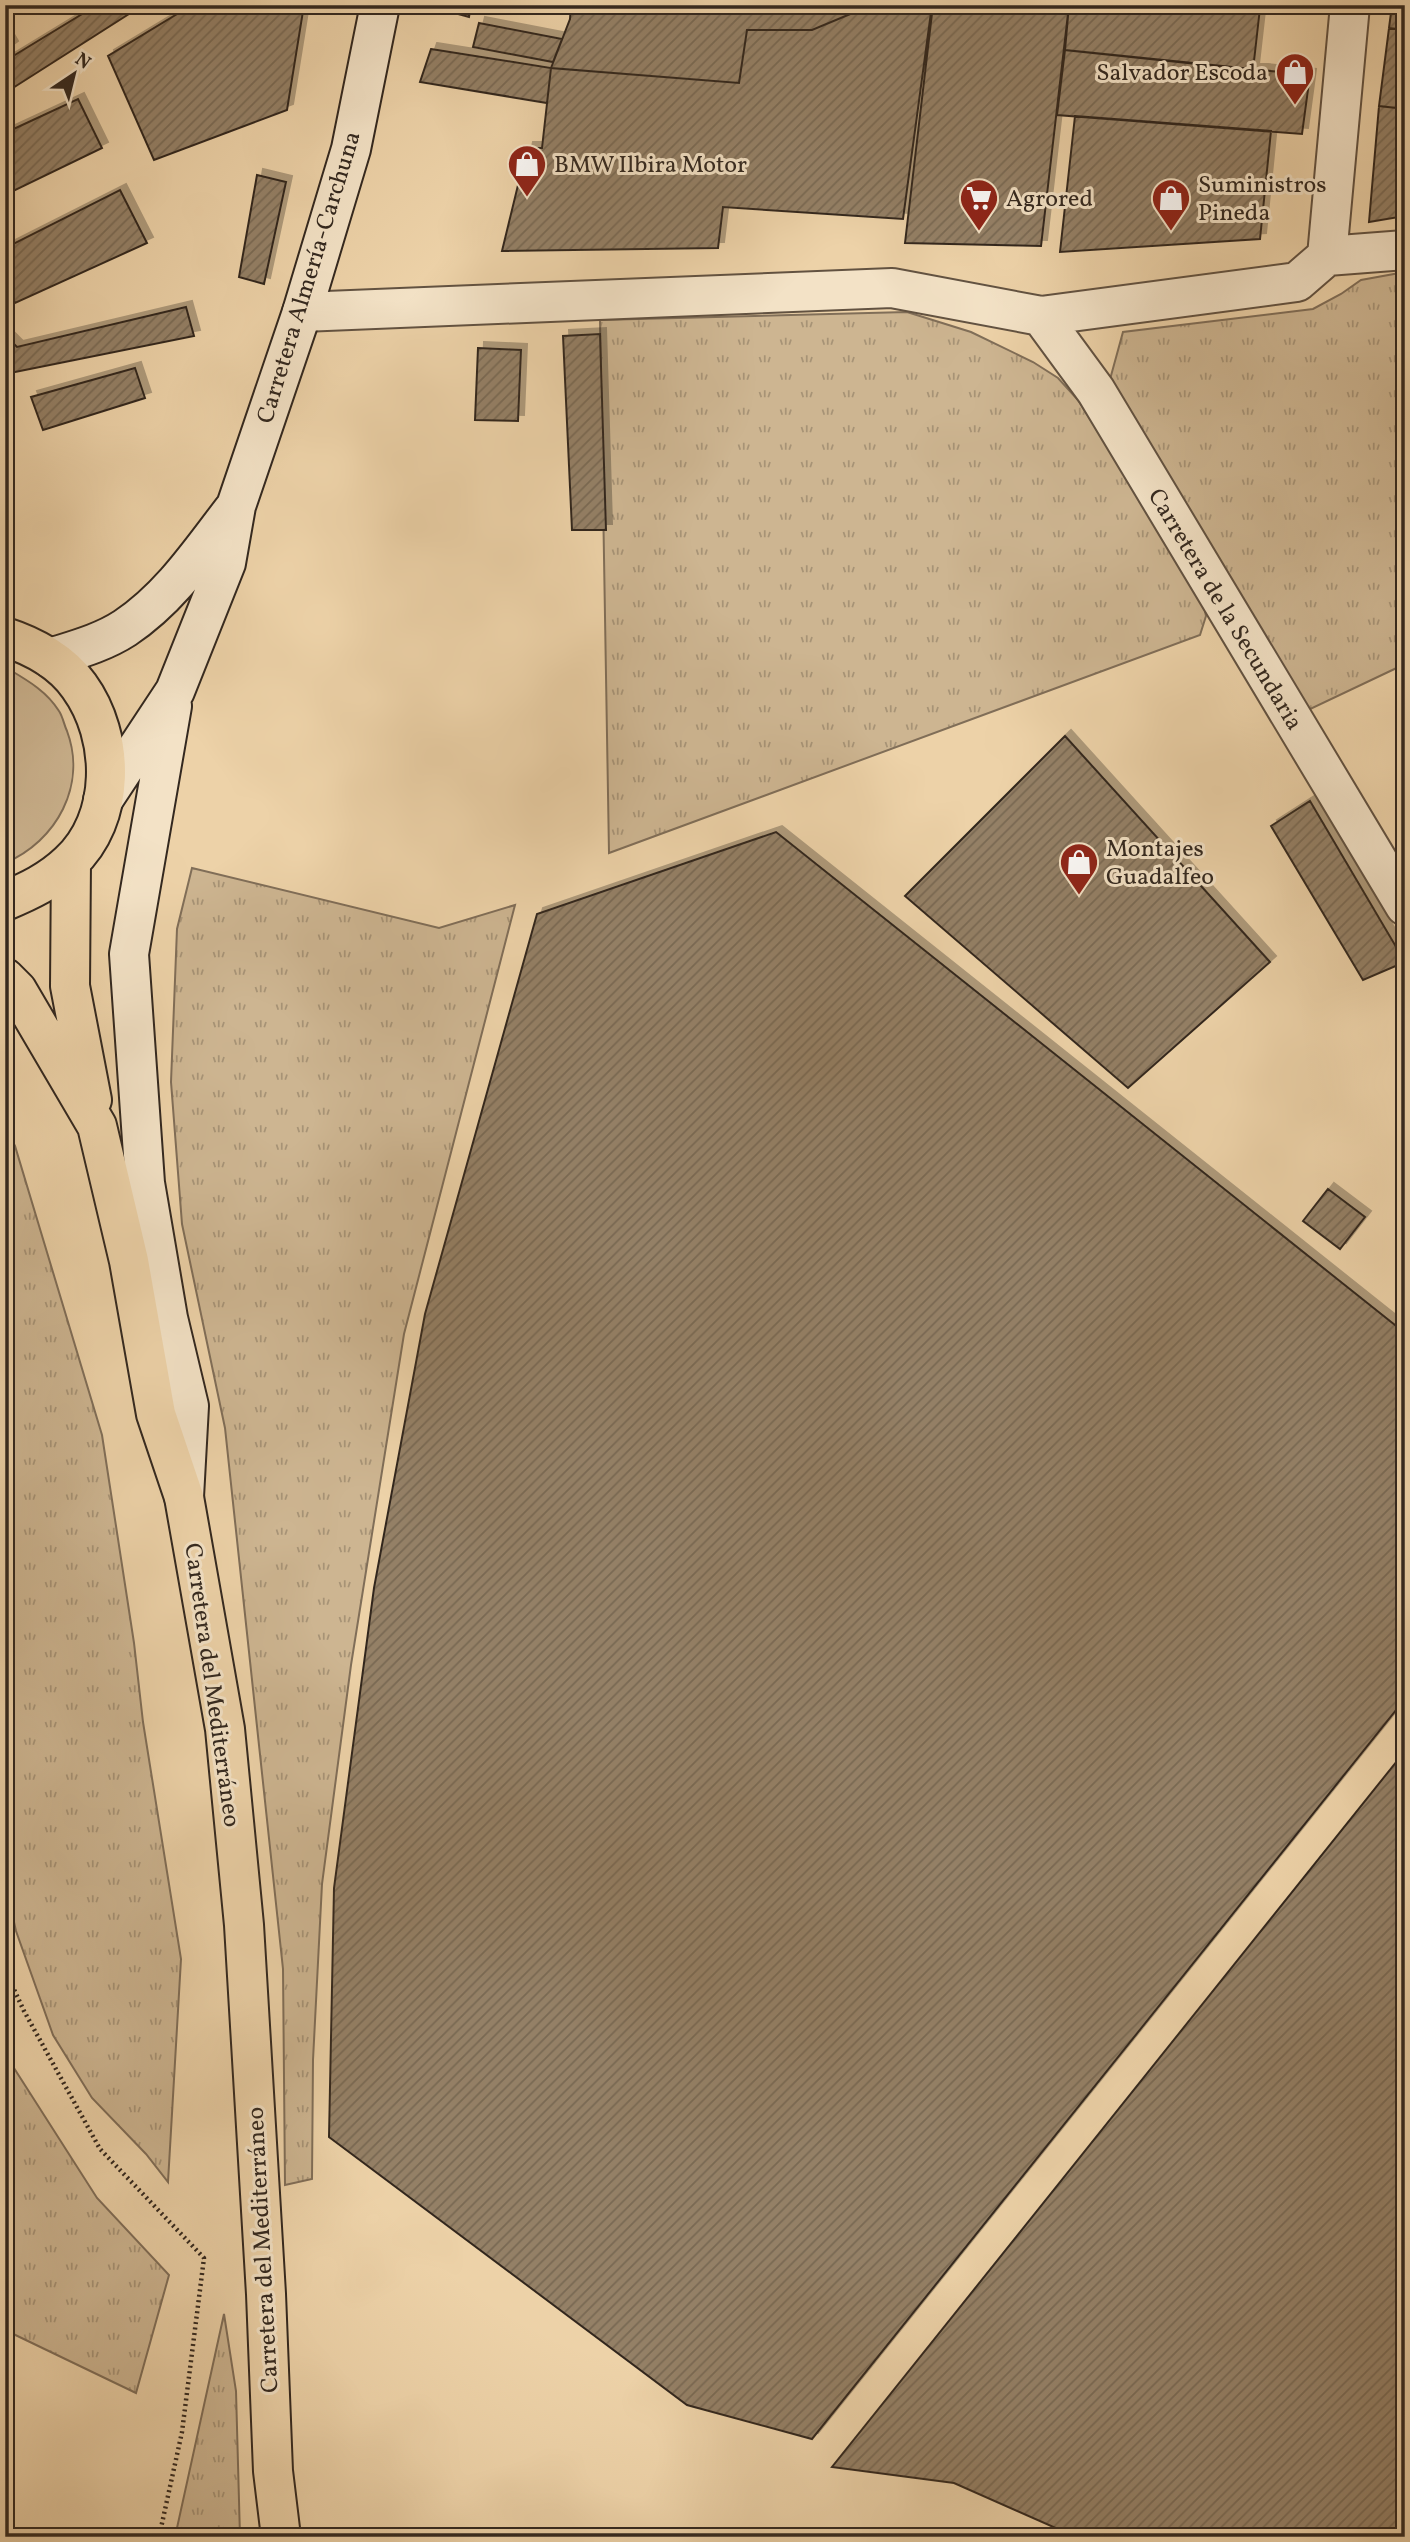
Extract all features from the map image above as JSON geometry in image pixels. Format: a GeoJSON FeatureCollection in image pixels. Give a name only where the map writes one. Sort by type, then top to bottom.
{"type":"FeatureCollection","features":[{"type":"Feature","properties":{"kind":"highway"},"geometry":{"type":"LineString","coordinates":[[5,637],[25,644],[50,658],[79,685],[98,721],[107,760],[103,800],[91,833],[71,862],[41,886],[5,901]]}},
{"type":"Feature","properties":{"kind":"highway"},"geometry":{"type":"LineString","coordinates":[[71,862],[70,986],[97,1126]]}},
{"type":"Feature","properties":{"kind":"highway","name":"Carretera del Mediterráneo"},"geometry":{"type":"LineString","coordinates":[[5,978],[17,990],[97,1126],[129,1261],[156,1414],[184,1497],[225,1729],[244,1925],[273,2471],[281,2537]]}},
{"type":"Feature","properties":{"kind":"highway","name":"Carretera del Mediterráneo"},"geometry":{"type":"LineString","coordinates":[[263,2537],[273,2471]]}},
{"type":"Feature","properties":{"kind":"street","name":"Carretera Almería-Carchuna"},"geometry":{"type":"LineString","coordinates":[[236,506],[302,312],[351,149],[380,5]]}},
{"type":"Feature","properties":{"kind":"street"},"geometry":{"type":"LineString","coordinates":[[1327,256],[1350,5]]}},
{"type":"Feature","properties":{"kind":"street"},"geometry":{"type":"LineString","coordinates":[[302,312],[892,288],[1041,316],[1297,282],[1327,256],[1405,250]]}},
{"type":"Feature","properties":{"kind":"street","name":"Carretera de la Secundaria"},"geometry":{"type":"LineString","coordinates":[[1041,316],[1096,391],[1405,906]]}},
{"type":"Feature","properties":{"kind":"street"},"geometry":{"type":"LineString","coordinates":[[50,658],[88,647],[124,629],[173,589],[236,506]]}},
{"type":"Feature","properties":{"kind":"street"},"geometry":{"type":"LineString","coordinates":[[103,800],[175,691],[226,563],[236,506]]}},
{"type":"Feature","properties":{"kind":"street"},"geometry":{"type":"LineString","coordinates":[[175,691],[129,954],[145,1183],[168,1318],[189,1406],[184,1497]]}},
{"type":"Feature","properties":{"kind":"path"},"geometry":{"type":"LineString","coordinates":[[5,1970],[24,2011],[100,2149],[205,2258],[182,2432],[159,2537]]}},
{"type":"Feature","properties":{"kind":"green space"},"geometry":{"type":"Polygon","coordinates":[[[1405,272],[1405,664],[1304,712],[1202,530],[1109,383],[1123,332],[1313,309],[1361,280],[1405,272]]]}},
{"type":"Feature","properties":{"kind":"green space"},"geometry":{"type":"Polygon","coordinates":[[[907,312],[971,332],[1033,362],[1058,378],[1078,400],[1202,597],[1206,616],[1200,635],[609,853],[600,320],[907,312]]]}},
{"type":"Feature","properties":{"kind":"green space"},"geometry":{"type":"Polygon","coordinates":[[[5,667],[41,691],[59,711],[72,751],[73,771],[70,791],[53,826],[39,841],[5,863],[5,667]]]}},
{"type":"Feature","properties":{"kind":"green space"},"geometry":{"type":"Polygon","coordinates":[[[192,868],[439,928],[515,905],[404,1334],[351,1665],[322,1884],[313,2060],[312,2179],[285,2185],[283,1969],[225,1428],[182,1224],[171,1082],[177,929],[192,868]]]}},
{"type":"Feature","properties":{"kind":"green space"},"geometry":{"type":"Polygon","coordinates":[[[5,1127],[15,1146],[102,1435],[134,1643],[143,1722],[181,1959],[168,2182],[146,2154],[92,2098],[53,2035],[16,1931],[5,1882],[9,1727],[5,1674],[5,1127]]]}},
{"type":"Feature","properties":{"kind":"green space"},"geometry":{"type":"Polygon","coordinates":[[[5,2054],[97,2198],[169,2275],[136,2393],[5,2330],[5,2054]]]}},
{"type":"Feature","properties":{"kind":"green space"},"geometry":{"type":"Polygon","coordinates":[[[224,2314],[236,2391],[240,2537],[175,2537],[224,2314]]]}},
{"type":"Feature","properties":{"kind":"building"},"geometry":{"type":"Polygon","coordinates":[[[97,5],[143,5],[5,93],[5,61],[97,5]]]}},
{"type":"Feature","properties":{"kind":"building"},"geometry":{"type":"Polygon","coordinates":[[[192,5],[304,5],[287,110],[154,160],[108,56],[192,5]]]}},
{"type":"Feature","properties":{"kind":"building"},"geometry":{"type":"Polygon","coordinates":[[[441,5],[471,5],[469,17],[440,9],[441,5]]]}},
{"type":"Feature","properties":{"kind":"building"},"geometry":{"type":"Polygon","coordinates":[[[571,5],[872,5],[812,30],[747,30],[739,83],[551,68],[570,19],[571,5]]]}},
{"type":"Feature","properties":{"kind":"building"},"geometry":{"type":"Polygon","coordinates":[[[872,5],[932,5],[903,219],[723,207],[718,248],[502,251],[527,148],[542,148],[551,68],[739,83],[747,30],[812,30],[872,5]]]}},
{"type":"Feature","properties":{"kind":"building"},"geometry":{"type":"Polygon","coordinates":[[[933,5],[1069,5],[1041,246],[905,243],[933,5]]]}},
{"type":"Feature","properties":{"kind":"building"},"geometry":{"type":"Polygon","coordinates":[[[1069,5],[1315,5],[1314,14],[1260,8],[1253,70],[1065,50],[1069,5]]]}},
{"type":"Feature","properties":{"kind":"building"},"geometry":{"type":"Polygon","coordinates":[[[1392,5],[1405,5],[1405,30],[1389,28],[1392,5]]]}},
{"type":"Feature","properties":{"kind":"building"},"geometry":{"type":"Polygon","coordinates":[[[479,23],[562,39],[553,62],[473,47],[479,23]]]}},
{"type":"Feature","properties":{"kind":"building"},"geometry":{"type":"Polygon","coordinates":[[[1389,28],[1405,30],[1405,109],[1379,106],[1389,28]]]}},
{"type":"Feature","properties":{"kind":"building"},"geometry":{"type":"Polygon","coordinates":[[[5,35],[12,47],[5,52],[5,35]]]}},
{"type":"Feature","properties":{"kind":"building"},"geometry":{"type":"Polygon","coordinates":[[[431,49],[551,68],[547,103],[420,82],[431,49]]]}},
{"type":"Feature","properties":{"kind":"building"},"geometry":{"type":"Polygon","coordinates":[[[1065,50],[1310,75],[1302,134],[1057,115],[1065,50]]]}},
{"type":"Feature","properties":{"kind":"building"},"geometry":{"type":"Polygon","coordinates":[[[78,99],[102,148],[5,195],[5,133],[78,99]]]}},
{"type":"Feature","properties":{"kind":"building"},"geometry":{"type":"Polygon","coordinates":[[[1379,106],[1405,109],[1405,216],[1369,222],[1379,106]]]}},
{"type":"Feature","properties":{"kind":"building"},"geometry":{"type":"Polygon","coordinates":[[[1075,116],[1271,131],[1260,239],[1060,252],[1075,116]]]}},
{"type":"Feature","properties":{"kind":"building"},"geometry":{"type":"Polygon","coordinates":[[[257,175],[286,182],[264,284],[239,277],[257,175]]]}},
{"type":"Feature","properties":{"kind":"building"},"geometry":{"type":"Polygon","coordinates":[[[120,190],[147,243],[15,303],[5,285],[5,248],[120,190]]]}},
{"type":"Feature","properties":{"kind":"building"},"geometry":{"type":"Polygon","coordinates":[[[186,307],[194,336],[5,374],[5,335],[17,347],[186,307]]]}},
{"type":"Feature","properties":{"kind":"building"},"geometry":{"type":"Polygon","coordinates":[[[600,334],[606,530],[572,530],[563,336],[600,334]]]}},
{"type":"Feature","properties":{"kind":"building"},"geometry":{"type":"Polygon","coordinates":[[[478,348],[521,350],[518,421],[475,420],[478,348]]]}},
{"type":"Feature","properties":{"kind":"building"},"geometry":{"type":"Polygon","coordinates":[[[135,368],[145,398],[43,430],[31,397],[135,368]]]}},
{"type":"Feature","properties":{"kind":"building"},"geometry":{"type":"Polygon","coordinates":[[[1065,736],[1270,962],[1128,1088],[905,896],[1065,736]]]}},
{"type":"Feature","properties":{"kind":"building"},"geometry":{"type":"Polygon","coordinates":[[[1310,801],[1405,962],[1363,980],[1271,826],[1310,801]]]}},
{"type":"Feature","properties":{"kind":"building"},"geometry":{"type":"Polygon","coordinates":[[[776,832],[1405,1333],[1405,1699],[812,2439],[687,2405],[329,2137],[334,1888],[374,1588],[425,1314],[537,914],[776,832]]]}},
{"type":"Feature","properties":{"kind":"building"},"geometry":{"type":"Polygon","coordinates":[[[1328,1189],[1365,1217],[1340,1249],[1303,1221],[1328,1189]]]}},
{"type":"Feature","properties":{"kind":"building"},"geometry":{"type":"Polygon","coordinates":[[[1405,1208],[1405,1229],[1400,1209],[1405,1208]]]}},
{"type":"Feature","properties":{"kind":"building"},"geometry":{"type":"Polygon","coordinates":[[[1405,1751],[1405,2537],[1076,2537],[954,2483],[832,2467],[1405,1751]]]}},
{"type":"Feature","properties":{"kind":"place","name":"Salvador Escoda"},"geometry":{"type":"Point","coordinates":[1295,106]}},
{"type":"Feature","properties":{"kind":"place","name":"BMW Ilbira Motor"},"geometry":{"type":"Point","coordinates":[527,198]}},
{"type":"Feature","properties":{"kind":"place","name":"Agrored"},"geometry":{"type":"Point","coordinates":[979,232]}},
{"type":"Feature","properties":{"kind":"place","name":"Suministros Pineda"},"geometry":{"type":"Point","coordinates":[1171,232]}},
{"type":"Feature","properties":{"kind":"place","name":"Montajes Guadalfeo"},"geometry":{"type":"Point","coordinates":[1079,896]}}]}
